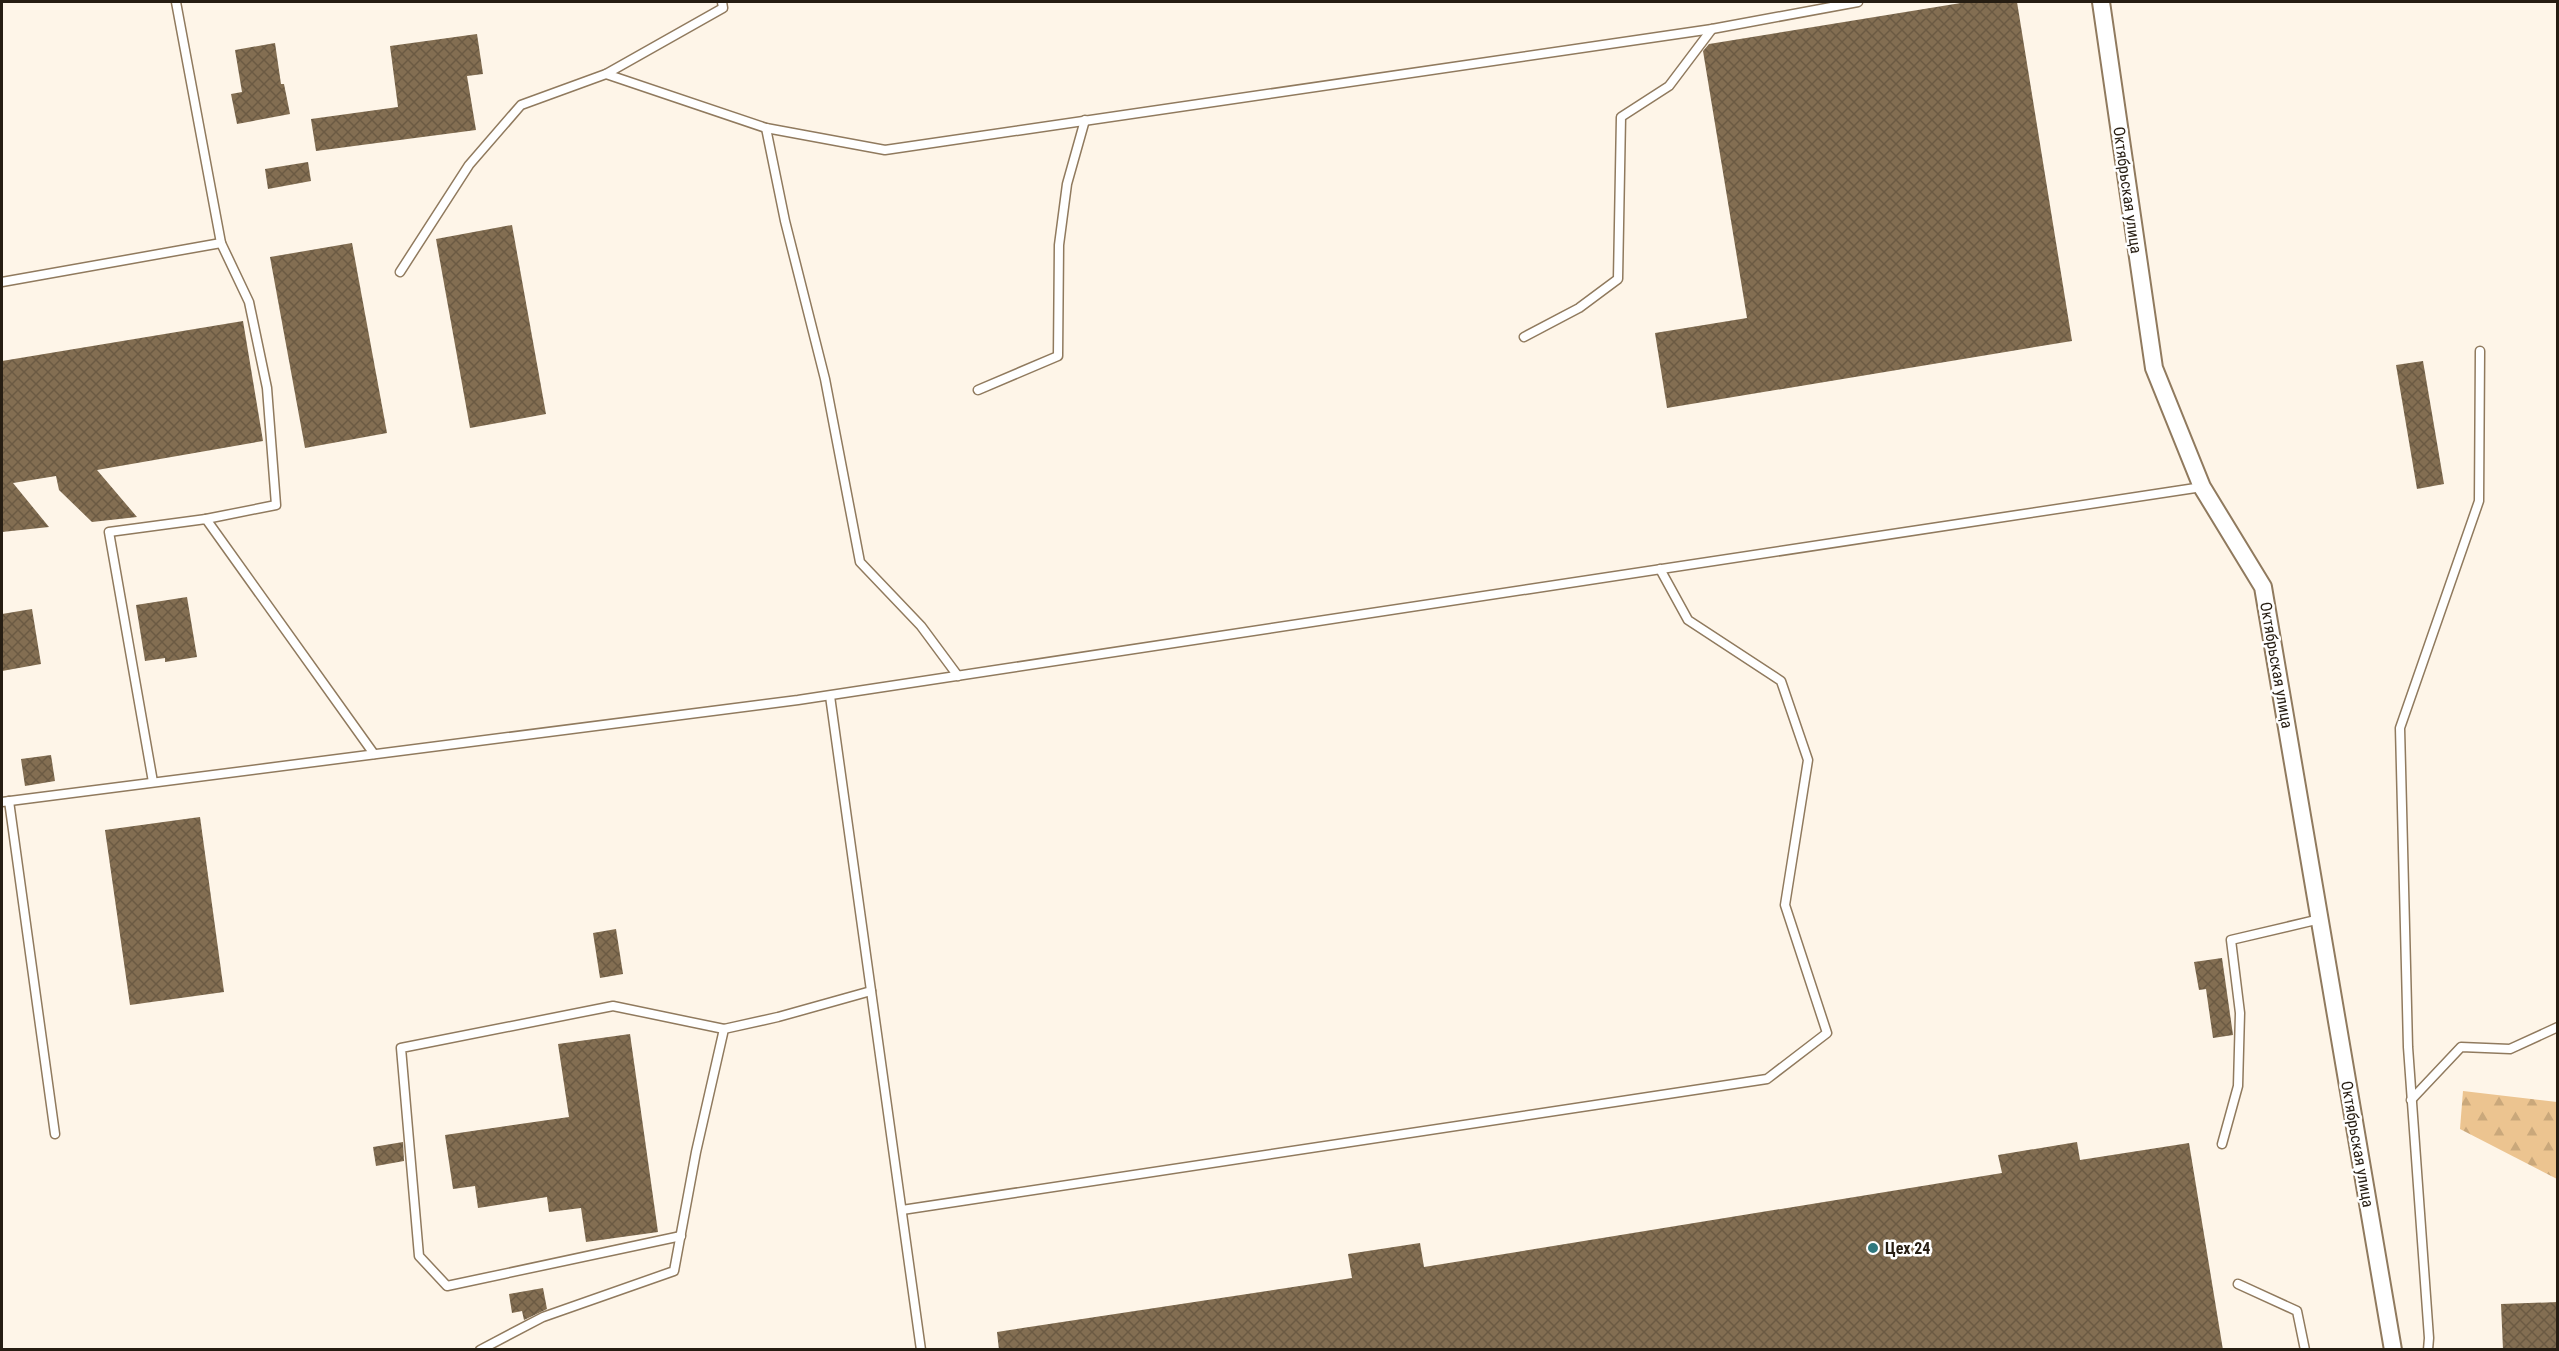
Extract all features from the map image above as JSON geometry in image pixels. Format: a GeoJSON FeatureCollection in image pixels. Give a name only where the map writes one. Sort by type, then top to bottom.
{"type":"FeatureCollection","features":[{"type":"Feature","properties":{"kind":"street","name":"Октябрьская улица"},"geometry":{"type":"LineString","coordinates":[[2101,2],[2154,368],[2202,487],[2263,587],[2393,1350]]}},
{"type":"Feature","properties":{"kind":"lane"},"geometry":{"type":"LineString","coordinates":[[153,783],[109,532],[206,519],[276,505],[267,388],[249,302],[221,243],[176,2]]}},
{"type":"Feature","properties":{"kind":"lane"},"geometry":{"type":"LineString","coordinates":[[400,272],[469,165],[521,105],[606,74],[723,8],[722,2]]}},
{"type":"Feature","properties":{"kind":"lane"},"geometry":{"type":"LineString","coordinates":[[606,74],[766,128],[885,150],[1712,29],[1858,2]]}},
{"type":"Feature","properties":{"kind":"lane"},"geometry":{"type":"LineString","coordinates":[[1524,337],[1579,308],[1618,279],[1621,117],[1669,86],[1712,29]]}},
{"type":"Feature","properties":{"kind":"lane"},"geometry":{"type":"LineString","coordinates":[[978,390],[1058,356],[1059,245],[1067,184],[1085,120]]}},
{"type":"Feature","properties":{"kind":"lane"},"geometry":{"type":"LineString","coordinates":[[766,128],[785,221],[825,379],[860,562],[921,626],[958,676]]}},
{"type":"Feature","properties":{"kind":"lane"},"geometry":{"type":"LineString","coordinates":[[2,282],[221,243]]}},
{"type":"Feature","properties":{"kind":"lane"},"geometry":{"type":"LineString","coordinates":[[2428,1350],[2408,1047],[2400,728],[2479,501],[2480,351]]}},
{"type":"Feature","properties":{"kind":"lane"},"geometry":{"type":"LineString","coordinates":[[55,1134],[5,801],[830,696],[2202,487]]}},
{"type":"Feature","properties":{"kind":"lane"},"geometry":{"type":"LineString","coordinates":[[206,519],[374,754]]}},
{"type":"Feature","properties":{"kind":"lane"},"geometry":{"type":"LineString","coordinates":[[902,1210],[1767,1079],[1827,1033],[1785,905],[1808,760],[1781,681],[1688,621],[1660,569]]}},
{"type":"Feature","properties":{"kind":"lane"},"geometry":{"type":"LineString","coordinates":[[830,696],[921,1350]]}},
{"type":"Feature","properties":{"kind":"lane"},"geometry":{"type":"LineString","coordinates":[[2222,1144],[2238,1086],[2240,1013],[2231,940],[2320,919]]}},
{"type":"Feature","properties":{"kind":"lane"},"geometry":{"type":"LineString","coordinates":[[681,1236],[447,1286],[418,1256],[401,1048],[613,1006],[724,1029],[778,1017],[871,991]]}},
{"type":"Feature","properties":{"kind":"lane"},"geometry":{"type":"LineString","coordinates":[[2411,1100],[2461,1047],[2510,1049],[2558,1027]]}},
{"type":"Feature","properties":{"kind":"lane"},"geometry":{"type":"LineString","coordinates":[[480,1350],[543,1317],[674,1271],[696,1152],[724,1029]]}},
{"type":"Feature","properties":{"kind":"lane"},"geometry":{"type":"LineString","coordinates":[[2238,1284],[2297,1311],[2305,1350]]}},
{"type":"Feature","properties":{"kind":"green space"},"geometry":{"type":"Polygon","coordinates":[[[2463,1091],[2557,1102],[2557,1179],[2460,1129],[2463,1091]]]}},
{"type":"Feature","properties":{"kind":"building"},"geometry":{"type":"Polygon","coordinates":[[[1967,2],[2017,2],[2072,341],[1667,408],[1655,333],[1747,318],[1703,51],[1709,44],[1967,2]]]}},
{"type":"Feature","properties":{"kind":"building"},"geometry":{"type":"Polygon","coordinates":[[[477,34],[483,74],[467,76],[476,130],[316,151],[311,119],[398,107],[390,46],[477,34]]]}},
{"type":"Feature","properties":{"kind":"building"},"geometry":{"type":"Polygon","coordinates":[[[275,43],[281,84],[284,84],[290,114],[237,124],[231,94],[242,92],[235,50],[275,43]]]}},
{"type":"Feature","properties":{"kind":"building"},"geometry":{"type":"Polygon","coordinates":[[[308,162],[311,181],[268,189],[265,169],[308,162]]]}},
{"type":"Feature","properties":{"kind":"building"},"geometry":{"type":"Polygon","coordinates":[[[512,225],[546,414],[470,428],[436,239],[512,225]]]}},
{"type":"Feature","properties":{"kind":"building"},"geometry":{"type":"Polygon","coordinates":[[[352,243],[387,433],[305,448],[270,257],[352,243]]]}},
{"type":"Feature","properties":{"kind":"building"},"geometry":{"type":"Polygon","coordinates":[[[243,321],[263,441],[97,470],[137,517],[92,522],[59,490],[56,476],[13,483],[49,527],[2,532],[2,361],[243,321]]]}},
{"type":"Feature","properties":{"kind":"building"},"geometry":{"type":"Polygon","coordinates":[[[2423,361],[2444,484],[2417,489],[2396,365],[2423,361]]]}},
{"type":"Feature","properties":{"kind":"building"},"geometry":{"type":"Polygon","coordinates":[[[187,597],[197,657],[165,662],[165,658],[145,661],[136,605],[187,597]]]}},
{"type":"Feature","properties":{"kind":"building"},"geometry":{"type":"Polygon","coordinates":[[[32,609],[41,664],[2,671],[2,614],[32,609]]]}},
{"type":"Feature","properties":{"kind":"building"},"geometry":{"type":"Polygon","coordinates":[[[51,755],[55,781],[25,786],[21,759],[51,755]]]}},
{"type":"Feature","properties":{"kind":"building"},"geometry":{"type":"Polygon","coordinates":[[[200,817],[224,992],[130,1005],[105,830],[200,817]]]}},
{"type":"Feature","properties":{"kind":"building"},"geometry":{"type":"Polygon","coordinates":[[[616,929],[623,974],[600,978],[593,933],[616,929]]]}},
{"type":"Feature","properties":{"kind":"building"},"geometry":{"type":"Polygon","coordinates":[[[2222,958],[2233,1035],[2213,1038],[2206,989],[2199,990],[2194,962],[2222,958]]]}},
{"type":"Feature","properties":{"kind":"building"},"geometry":{"type":"Polygon","coordinates":[[[630,1034],[658,1232],[586,1242],[581,1208],[549,1212],[547,1197],[478,1208],[475,1186],[453,1189],[445,1135],[569,1117],[558,1044],[630,1034]]]}},
{"type":"Feature","properties":{"kind":"building"},"geometry":{"type":"Polygon","coordinates":[[[403,1142],[404,1161],[376,1166],[373,1147],[403,1142]]]}},
{"type":"Feature","properties":{"kind":"building","name":"Цех 24"},"geometry":{"type":"Polygon","coordinates":[[[2077,1142],[2080,1160],[2189,1143],[2223,1350],[999,1350],[997,1332],[1352,1278],[1348,1254],[1420,1243],[1424,1267],[2002,1173],[1998,1155],[2077,1142]]]}},
{"type":"Feature","properties":{"kind":"building"},"geometry":{"type":"Polygon","coordinates":[[[543,1288],[547,1309],[524,1320],[522,1311],[512,1313],[509,1294],[543,1288]]]}},
{"type":"Feature","properties":{"kind":"building"},"geometry":{"type":"Polygon","coordinates":[[[2558,1302],[2558,1350],[2503,1350],[2501,1304],[2558,1302]]]}},
{"type":"Feature","properties":{"kind":"place","name":"Цех 24"},"geometry":{"type":"Point","coordinates":[1873,1248]}}]}
